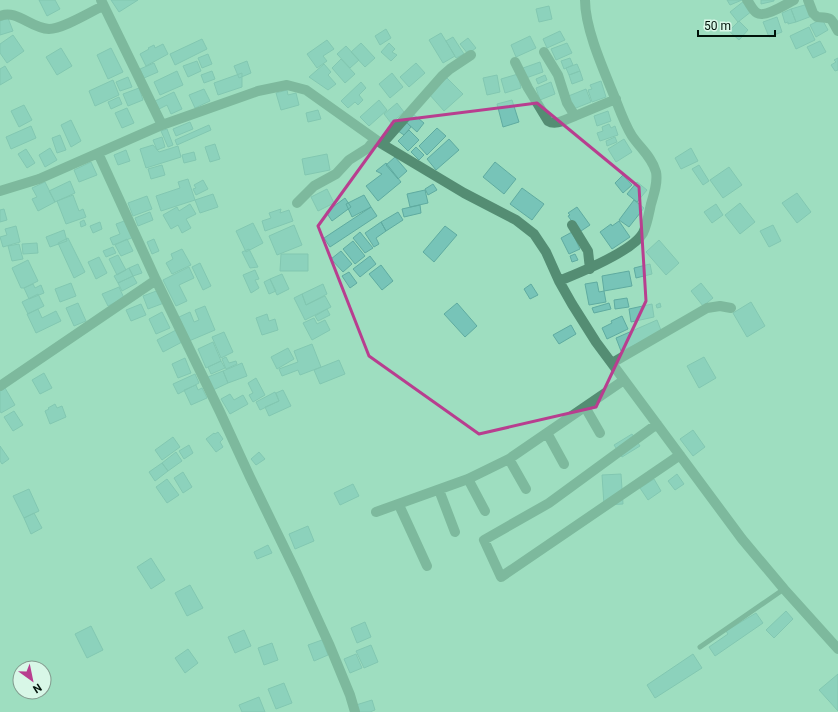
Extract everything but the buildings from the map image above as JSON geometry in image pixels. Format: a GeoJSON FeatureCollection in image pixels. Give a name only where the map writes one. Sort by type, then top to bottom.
{"type":"FeatureCollection","features":[{"type":"Feature","properties":{"kind":"street"},"geometry":{"type":"LineString","coordinates":[[559,281],[590,269],[624,249],[639,238],[645,228],[657,180],[656,172],[648,156],[632,136],[624,120],[605,73],[585,12],[585,0]]}},
{"type":"Feature","properties":{"kind":"street"},"geometry":{"type":"LineString","coordinates":[[747,0],[755,12],[760,14],[771,11],[794,0]]}},
{"type":"Feature","properties":{"kind":"street"},"geometry":{"type":"LineString","coordinates":[[808,0],[813,13],[817,17],[826,16],[830,18],[838,31]]}},
{"type":"Feature","properties":{"kind":"street"},"geometry":{"type":"LineString","coordinates":[[0,16],[6,13],[16,16],[38,28],[51,29],[63,26],[102,3],[162,125]]}},
{"type":"Feature","properties":{"kind":"street"},"geometry":{"type":"LineString","coordinates":[[544,52],[558,76],[567,103],[575,116]]}},
{"type":"Feature","properties":{"kind":"street"},"geometry":{"type":"LineString","coordinates":[[297,203],[314,186],[336,174],[350,160],[379,142],[442,76],[450,69],[471,56]]}},
{"type":"Feature","properties":{"kind":"street"},"geometry":{"type":"LineString","coordinates":[[515,62],[528,88],[548,121],[551,123],[555,124],[616,99]]}},
{"type":"Feature","properties":{"kind":"street"},"geometry":{"type":"LineString","coordinates":[[0,191],[39,179],[162,125],[258,91],[273,87],[287,86],[306,90],[379,142],[464,193],[516,220],[527,227],[534,234],[542,243],[559,281],[579,316],[624,380],[742,539],[784,589],[838,649]]}},
{"type":"Feature","properties":{"kind":"street"},"geometry":{"type":"LineString","coordinates":[[98,154],[156,280],[297,574],[329,644],[350,695],[355,712]]}},
{"type":"Feature","properties":{"kind":"street"},"geometry":{"type":"LineString","coordinates":[[572,225],[588,251],[590,269]]}},
{"type":"Feature","properties":{"kind":"street"},"geometry":{"type":"LineString","coordinates":[[0,386],[156,280]]}},
{"type":"Feature","properties":{"kind":"street"},"geometry":{"type":"LineString","coordinates":[[612,363],[707,308],[720,306],[731,308]]}},
{"type":"Feature","properties":{"kind":"street"},"geometry":{"type":"LineString","coordinates":[[376,512],[468,479],[509,459],[624,380]]}},
{"type":"Feature","properties":{"kind":"street"},"geometry":{"type":"LineString","coordinates":[[585,407],[600,433]]}},
{"type":"Feature","properties":{"kind":"street"},"geometry":{"type":"LineString","coordinates":[[657,424],[549,503],[484,540],[501,577],[680,455]]}},
{"type":"Feature","properties":{"kind":"street"},"geometry":{"type":"LineString","coordinates":[[547,433],[564,464]]}},
{"type":"Feature","properties":{"kind":"street"},"geometry":{"type":"LineString","coordinates":[[509,459],[526,489]]}},
{"type":"Feature","properties":{"kind":"street"},"geometry":{"type":"LineString","coordinates":[[468,479],[485,511]]}},
{"type":"Feature","properties":{"kind":"street"},"geometry":{"type":"LineString","coordinates":[[439,490],[455,532]]}},
{"type":"Feature","properties":{"kind":"street"},"geometry":{"type":"LineString","coordinates":[[399,505],[427,566]]}},
{"type":"Feature","properties":{"kind":"lane"},"geometry":{"type":"LineString","coordinates":[[700,647],[784,589]]}},
{"type":"Feature","properties":{"kind":"highlighted area"},"geometry":{"type":"Polygon","coordinates":[[[537,103],[639,187],[646,301],[596,407],[479,434],[369,356],[318,226],[394,121],[537,103]]]}}]}
